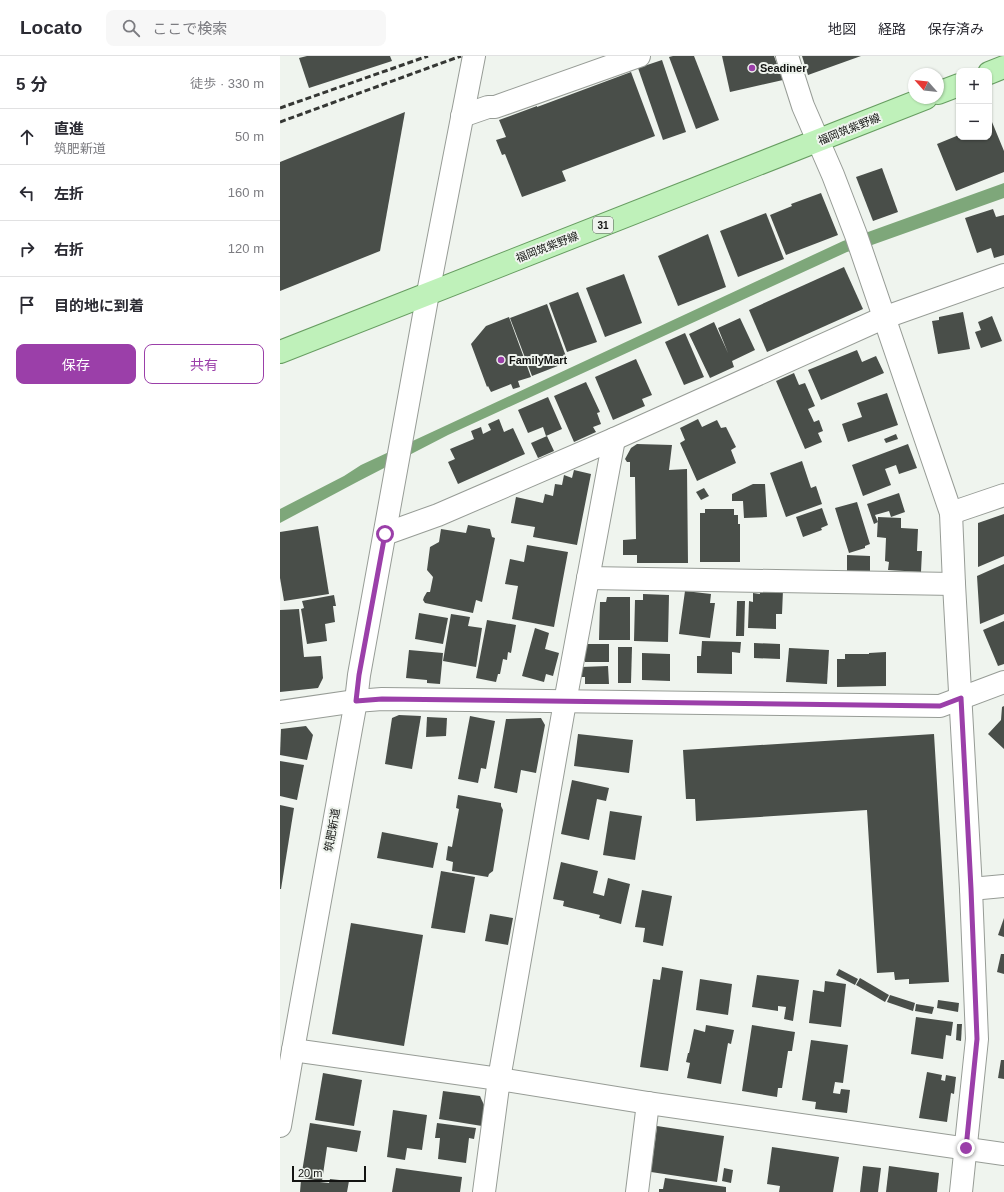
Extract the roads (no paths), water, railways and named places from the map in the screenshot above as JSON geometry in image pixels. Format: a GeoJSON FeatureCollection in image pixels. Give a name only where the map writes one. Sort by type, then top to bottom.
{"type":"FeatureCollection","features":[{"type":"Feature","properties":{"kind":"main road"},"geometry":{"type":"LineString","coordinates":[[992,72],[1004,67]]}},
{"type":"Feature","properties":{"kind":"main road"},"geometry":{"type":"LineString","coordinates":[[944,91],[956,86]]}},
{"type":"Feature","properties":{"kind":"main road","name":"福岡筑紫野線"},"geometry":{"type":"LineString","coordinates":[[280,352],[911,104]]}},
{"type":"Feature","properties":{"kind":"street","name":"筑肥新道"},"geometry":{"type":"LineString","coordinates":[[280,1126],[286,1050],[356,701],[359,675],[428,293],[474,56]]}},
{"type":"Feature","properties":{"kind":"street"},"geometry":{"type":"LineString","coordinates":[[462,116],[488,107],[495,107],[639,56]]}},
{"type":"Feature","properties":{"kind":"street"},"geometry":{"type":"LineString","coordinates":[[787,56],[803,106],[819,141],[858,242],[951,513],[971,889],[977,1039],[961,1192]]}},
{"type":"Feature","properties":{"kind":"street"},"geometry":{"type":"LineString","coordinates":[[385,534],[438,515],[614,439],[883,318],[1004,276]]}},
{"type":"Feature","properties":{"kind":"street"},"geometry":{"type":"LineString","coordinates":[[484,1192],[499,1079],[564,702],[614,439]]}},
{"type":"Feature","properties":{"kind":"street"},"geometry":{"type":"LineString","coordinates":[[951,513],[1004,495]]}},
{"type":"Feature","properties":{"kind":"street"},"geometry":{"type":"LineString","coordinates":[[588,578],[954,584]]}},
{"type":"Feature","properties":{"kind":"street"},"geometry":{"type":"LineString","coordinates":[[280,712],[356,701],[382,699],[940,706],[1004,682]]}},
{"type":"Feature","properties":{"kind":"street"},"geometry":{"type":"LineString","coordinates":[[971,889],[1004,886]]}},
{"type":"Feature","properties":{"kind":"street"},"geometry":{"type":"LineString","coordinates":[[286,1050],[499,1079],[648,1103],[1004,1154]]}},
{"type":"Feature","properties":{"kind":"street"},"geometry":{"type":"LineString","coordinates":[[637,1192],[648,1103]]}},
{"type":"Feature","properties":{"kind":"railway"},"geometry":{"type":"LineString","coordinates":[[280,108],[428,56]]}},
{"type":"Feature","properties":{"kind":"railway"},"geometry":{"type":"LineString","coordinates":[[280,122],[461,56]]}},
{"type":"Feature","properties":{"kind":"place","name":"Seadiner"},"geometry":{"type":"Point","coordinates":[752,68]}},
{"type":"Feature","properties":{"kind":"place","name":"FamilyMart"},"geometry":{"type":"Point","coordinates":[501,360]}}]}
